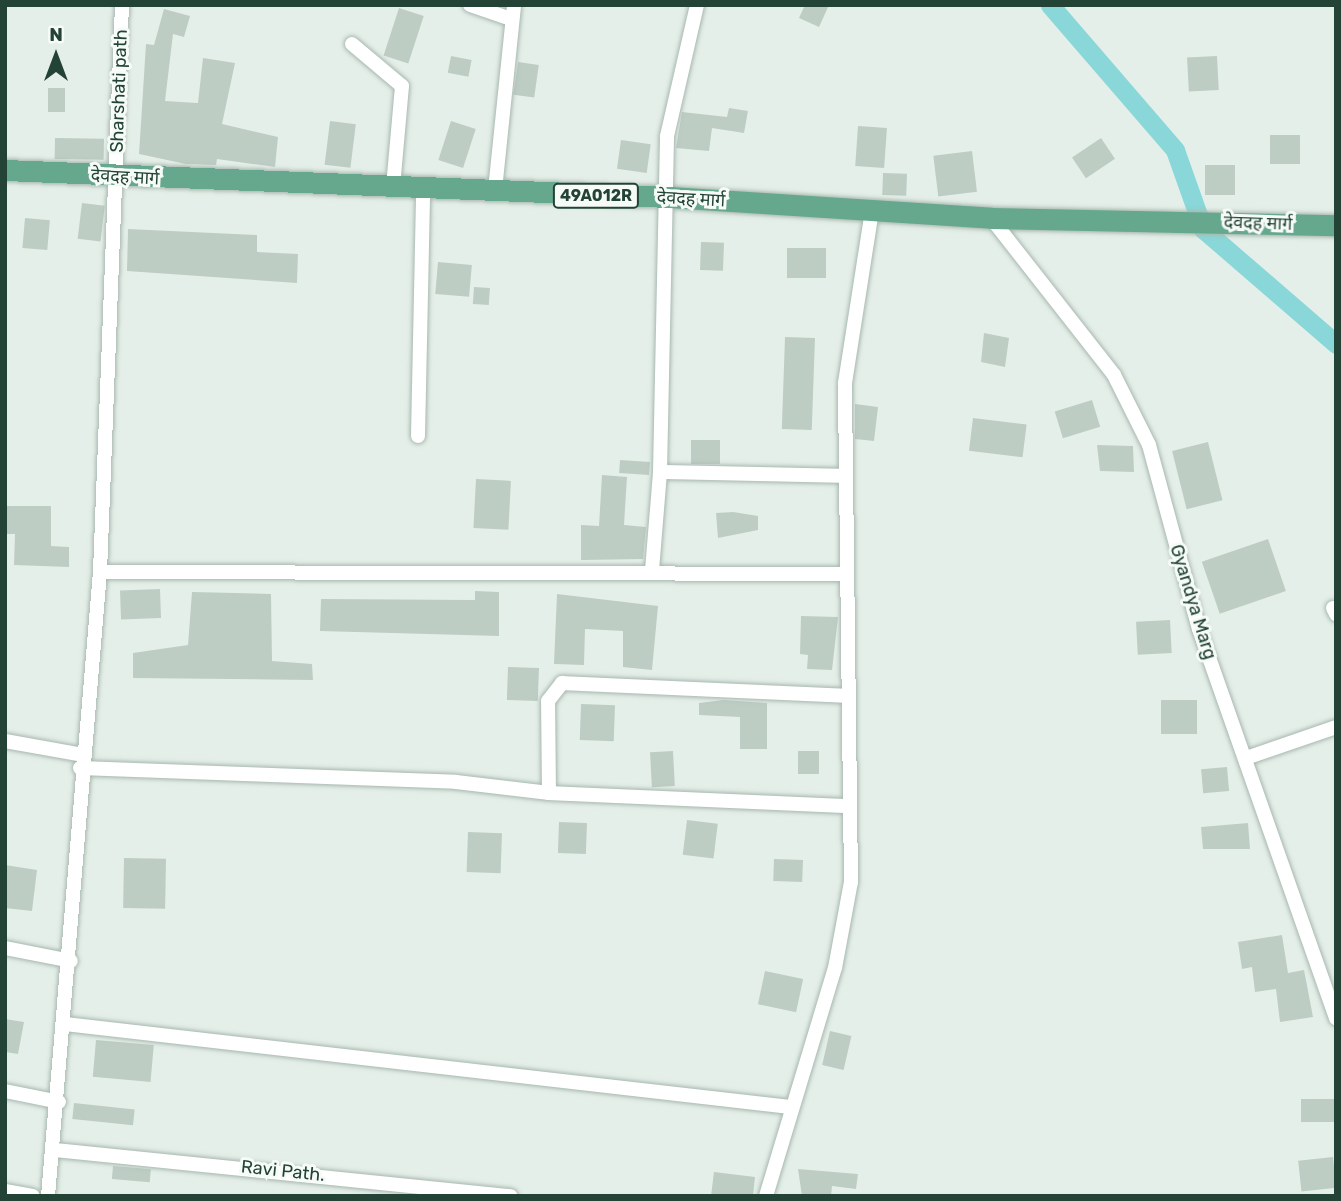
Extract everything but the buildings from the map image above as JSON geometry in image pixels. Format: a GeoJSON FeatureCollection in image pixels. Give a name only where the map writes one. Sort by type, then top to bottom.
{"type":"FeatureCollection","features":[{"type":"Feature","properties":{"kind":"main road","name":"देवदह मार्ग"},"geometry":{"type":"LineString","coordinates":[[5,170],[117,177],[670,197],[991,218],[1336,225]]}},
{"type":"Feature","properties":{"kind":"street","name":"Sharshati path"},"geometry":{"type":"LineString","coordinates":[[48,1196],[55,1150],[71,961],[82,762],[100,572],[122,5]]}},
{"type":"Feature","properties":{"kind":"street"},"geometry":{"type":"LineString","coordinates":[[470,5],[512,12],[495,190]]}},
{"type":"Feature","properties":{"kind":"street"},"geometry":{"type":"LineString","coordinates":[[652,570],[660,472],[671,103],[697,5]]}},
{"type":"Feature","properties":{"kind":"street"},"geometry":{"type":"LineString","coordinates":[[352,44],[402,86],[393,186]]}},
{"type":"Feature","properties":{"kind":"street"},"geometry":{"type":"LineString","coordinates":[[418,436],[423,187]]}},
{"type":"Feature","properties":{"kind":"street"},"geometry":{"type":"LineString","coordinates":[[766,1196],[845,920],[849,696],[844,476],[845,383],[872,210]]}},
{"type":"Feature","properties":{"kind":"street","name":"Gyandya Marg"},"geometry":{"type":"LineString","coordinates":[[991,218],[1114,375],[1149,445],[1199,629],[1336,1019]]}},
{"type":"Feature","properties":{"kind":"street"},"geometry":{"type":"LineString","coordinates":[[660,472],[844,476]]}},
{"type":"Feature","properties":{"kind":"street"},"geometry":{"type":"LineString","coordinates":[[100,572],[652,570],[846,574]]}},
{"type":"Feature","properties":{"kind":"street"},"geometry":{"type":"LineString","coordinates":[[549,793],[548,701],[562,683],[849,696]]}},
{"type":"Feature","properties":{"kind":"street"},"geometry":{"type":"LineString","coordinates":[[1246,758],[1336,727]]}},
{"type":"Feature","properties":{"kind":"street"},"geometry":{"type":"LineString","coordinates":[[5,741],[82,762],[456,782],[549,793],[849,806]]}},
{"type":"Feature","properties":{"kind":"street"},"geometry":{"type":"LineString","coordinates":[[5,948],[71,961]]}},
{"type":"Feature","properties":{"kind":"street"},"geometry":{"type":"LineString","coordinates":[[65,1024],[790,1107]]}},
{"type":"Feature","properties":{"kind":"street"},"geometry":{"type":"LineString","coordinates":[[5,1091],[59,1102]]}},
{"type":"Feature","properties":{"kind":"street","name":"Ravi Path."},"geometry":{"type":"LineString","coordinates":[[55,1150],[511,1196]]}},
{"type":"Feature","properties":{"kind":"street"},"geometry":{"type":"LineString","coordinates":[[5,1191],[33,1196]]}},
{"type":"Feature","properties":{"kind":"waterway"},"geometry":{"type":"LineString","coordinates":[[1050,5],[1175,150],[1203,229],[1336,344]]}}]}
